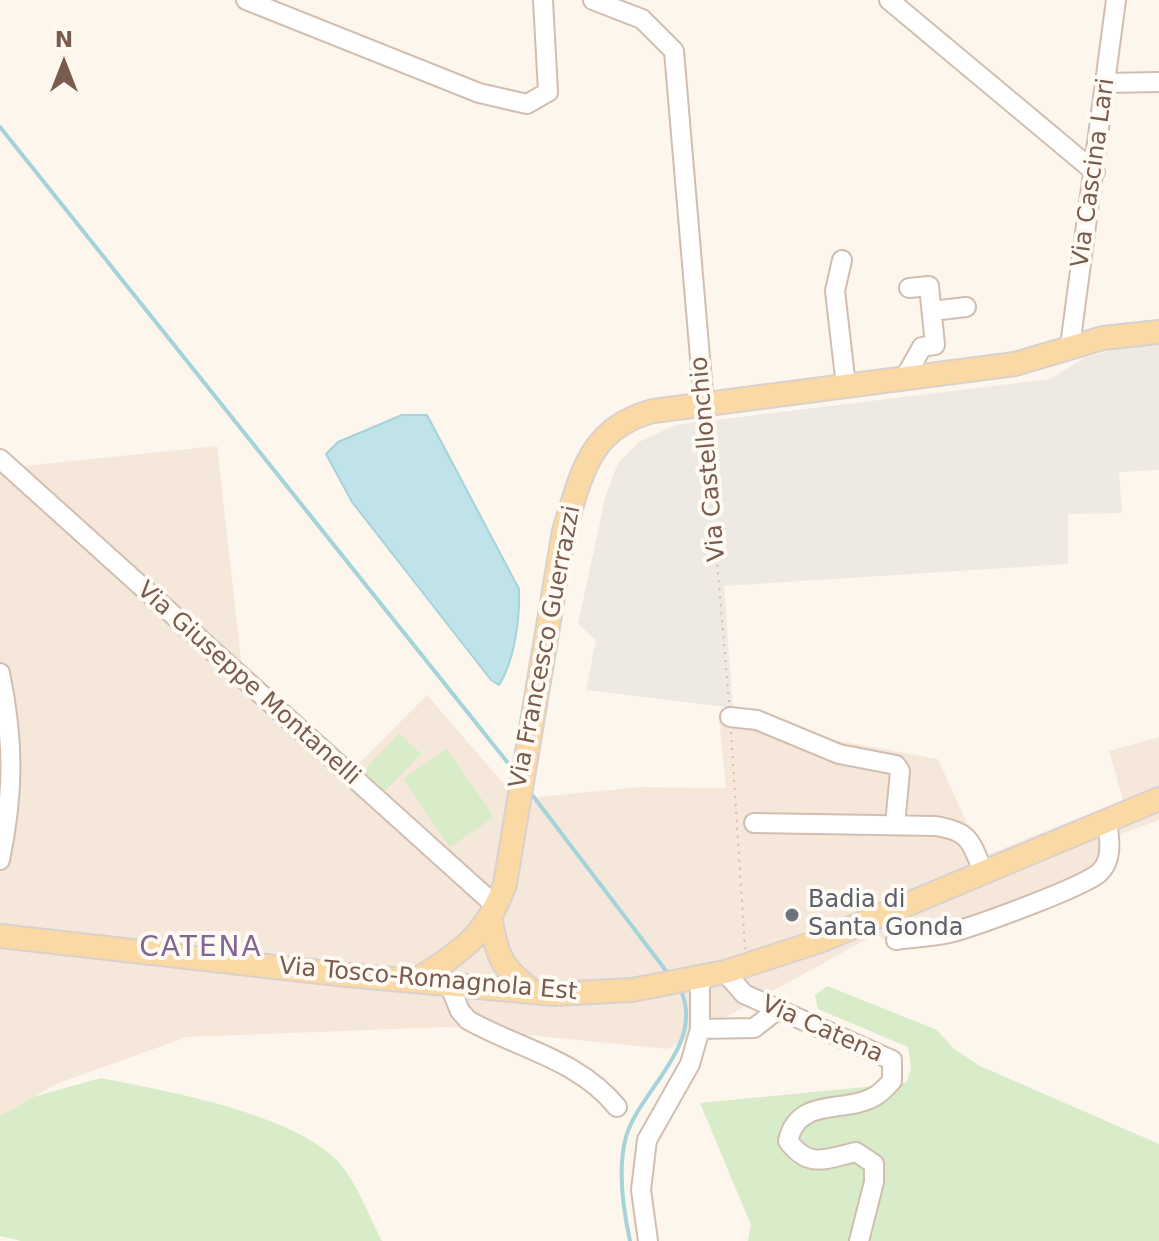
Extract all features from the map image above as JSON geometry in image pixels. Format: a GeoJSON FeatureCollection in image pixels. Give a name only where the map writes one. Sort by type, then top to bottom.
{"type":"FeatureCollection","features":[{"type":"Feature","properties":{"kind":"main road","name":"Via Francesco Guerrazzi"},"geometry":{"type":"LineString","coordinates":[[415,981],[465,949],[494,913],[505,884],[564,531],[580,479],[599,439],[629,418],[704,405],[1015,364],[1103,338],[1159,332]]}},
{"type":"Feature","properties":{"kind":"main road","name":"Via Tosco-Romagnola Est"},"geometry":{"type":"LineString","coordinates":[[0,936],[415,981],[532,991],[606,993],[700,978],[820,941],[1159,799]]}},
{"type":"Feature","properties":{"kind":"main road","name":"Via Francesco Guerrazzi"},"geometry":{"type":"LineString","coordinates":[[494,913],[496,950],[506,970],[532,991]]}},
{"type":"Feature","properties":{"kind":"main road"},"geometry":{"type":"LineString","coordinates":[[465,949],[476,986]]}},
{"type":"Feature","properties":{"kind":"main road"},"geometry":{"type":"LineString","coordinates":[[476,986],[496,950]]}},
{"type":"Feature","properties":{"kind":"street"},"geometry":{"type":"LineString","coordinates":[[246,0],[479,93],[527,104],[548,92],[543,0]]}},
{"type":"Feature","properties":{"kind":"street","name":"Via Castellonchio"},"geometry":{"type":"LineString","coordinates":[[593,0],[642,19],[674,51],[704,405]]}},
{"type":"Feature","properties":{"kind":"street"},"geometry":{"type":"LineString","coordinates":[[889,0],[1095,172]]}},
{"type":"Feature","properties":{"kind":"street","name":"Via Cascina Lari"},"geometry":{"type":"LineString","coordinates":[[1070,346],[1116,0]]}},
{"type":"Feature","properties":{"kind":"street"},"geometry":{"type":"LineString","coordinates":[[1107,83],[1159,82]]}},
{"type":"Feature","properties":{"kind":"street"},"geometry":{"type":"LineString","coordinates":[[842,260],[835,291],[846,386]]}},
{"type":"Feature","properties":{"kind":"street"},"geometry":{"type":"LineString","coordinates":[[904,379],[922,347],[935,345],[929,286],[909,288]]}},
{"type":"Feature","properties":{"kind":"street"},"geometry":{"type":"LineString","coordinates":[[932,311],[966,307]]}},
{"type":"Feature","properties":{"kind":"street","name":"Via Giuseppe Montanelli"},"geometry":{"type":"LineString","coordinates":[[0,459],[476,892],[494,913]]}},
{"type":"Feature","properties":{"kind":"street"},"geometry":{"type":"LineString","coordinates":[[0,673],[11,726],[13,771],[0,860]]}},
{"type":"Feature","properties":{"kind":"street"},"geometry":{"type":"LineString","coordinates":[[730,717],[769,725],[839,754],[896,765],[900,771],[895,825]]}},
{"type":"Feature","properties":{"kind":"street"},"geometry":{"type":"LineString","coordinates":[[896,940],[955,932],[1099,873],[1110,845],[1107,820]]}},
{"type":"Feature","properties":{"kind":"street"},"geometry":{"type":"LineString","coordinates":[[754,823],[895,825],[959,830],[968,837],[983,871]]}},
{"type":"Feature","properties":{"kind":"street","name":"Via Catena"},"geometry":{"type":"LineString","coordinates":[[735,969],[744,994],[892,1060],[892,1081],[876,1096],[808,1111],[791,1126],[788,1141],[799,1156],[817,1161],[856,1152],[874,1164],[874,1182],[859,1241]]}},
{"type":"Feature","properties":{"kind":"street"},"geometry":{"type":"LineString","coordinates":[[648,1241],[641,1190],[647,1140],[690,1064],[700,1029],[700,978]]}},
{"type":"Feature","properties":{"kind":"street"},"geometry":{"type":"LineString","coordinates":[[449,984],[455,1002],[468,1020],[576,1071],[598,1085],[617,1107]]}},
{"type":"Feature","properties":{"kind":"street"},"geometry":{"type":"LineString","coordinates":[[700,1029],[754,1028],[777,1010]]}},
{"type":"Feature","properties":{"kind":"path","name":"Via Castellonchio"},"geometry":{"type":"LineString","coordinates":[[704,405],[730,717],[735,969]]}},
{"type":"Feature","properties":{"kind":"shaded area"},"geometry":{"type":"Polygon","coordinates":[[[1159,345],[1159,470],[1119,472],[1122,513],[1068,514],[1068,564],[724,586],[733,708],[586,690],[596,640],[578,624],[606,494],[618,463],[639,442],[675,425],[1050,379],[1084,358],[1119,348],[1159,345]]]}},
{"type":"Feature","properties":{"kind":"shaded area"},"geometry":{"type":"Polygon","coordinates":[[[217,446],[242,668],[356,766],[427,695],[517,799],[640,787],[726,788],[719,719],[938,759],[982,857],[1123,800],[1109,751],[1159,737],[1159,820],[1121,834],[1111,875],[976,933],[898,950],[876,934],[668,1049],[447,1027],[187,1037],[56,1084],[0,1116],[0,453],[15,467],[217,446]]]}},
{"type":"Feature","properties":{"kind":"green space"},"geometry":{"type":"Polygon","coordinates":[[[399,733],[421,754],[384,792],[363,772],[399,733]]]}},
{"type":"Feature","properties":{"kind":"green space"},"geometry":{"type":"Polygon","coordinates":[[[447,749],[494,817],[450,847],[403,779],[447,749]]]}},
{"type":"Feature","properties":{"kind":"green space"},"geometry":{"type":"Polygon","coordinates":[[[827,986],[937,1030],[953,1048],[980,1066],[1159,1144],[1159,1241],[748,1241],[751,1225],[700,1103],[906,1083],[911,1069],[908,1047],[818,1009],[815,995],[827,986]]]}},
{"type":"Feature","properties":{"kind":"green space"},"geometry":{"type":"Polygon","coordinates":[[[101,1078],[233,1108],[300,1134],[326,1151],[345,1170],[382,1241],[21,1241],[0,1236],[0,1116],[33,1097],[101,1078]]]}},
{"type":"Feature","properties":{"kind":"water"},"geometry":{"type":"Polygon","coordinates":[[[402,415],[427,415],[519,589],[515,638],[509,664],[499,685],[491,680],[352,502],[326,454],[338,442],[402,415]]]}},
{"type":"Feature","properties":{"kind":"waterway"},"geometry":{"type":"LineString","coordinates":[[0,127],[508,763]]}},
{"type":"Feature","properties":{"kind":"waterway"},"geometry":{"type":"LineString","coordinates":[[533,796],[667,972]]}},
{"type":"Feature","properties":{"kind":"waterway"},"geometry":{"type":"LineString","coordinates":[[630,1241],[622,1189],[623,1150],[633,1120],[667,1068],[684,1032],[686,1013],[682,993]]}},
{"type":"Feature","properties":{"kind":"place","name":"Badia di Santa Gonda"},"geometry":{"type":"Point","coordinates":[792,915]}},
{"type":"Feature","properties":{"kind":"district","name":"CATENA"},"geometry":{"type":"Point","coordinates":[201,949]}}]}
